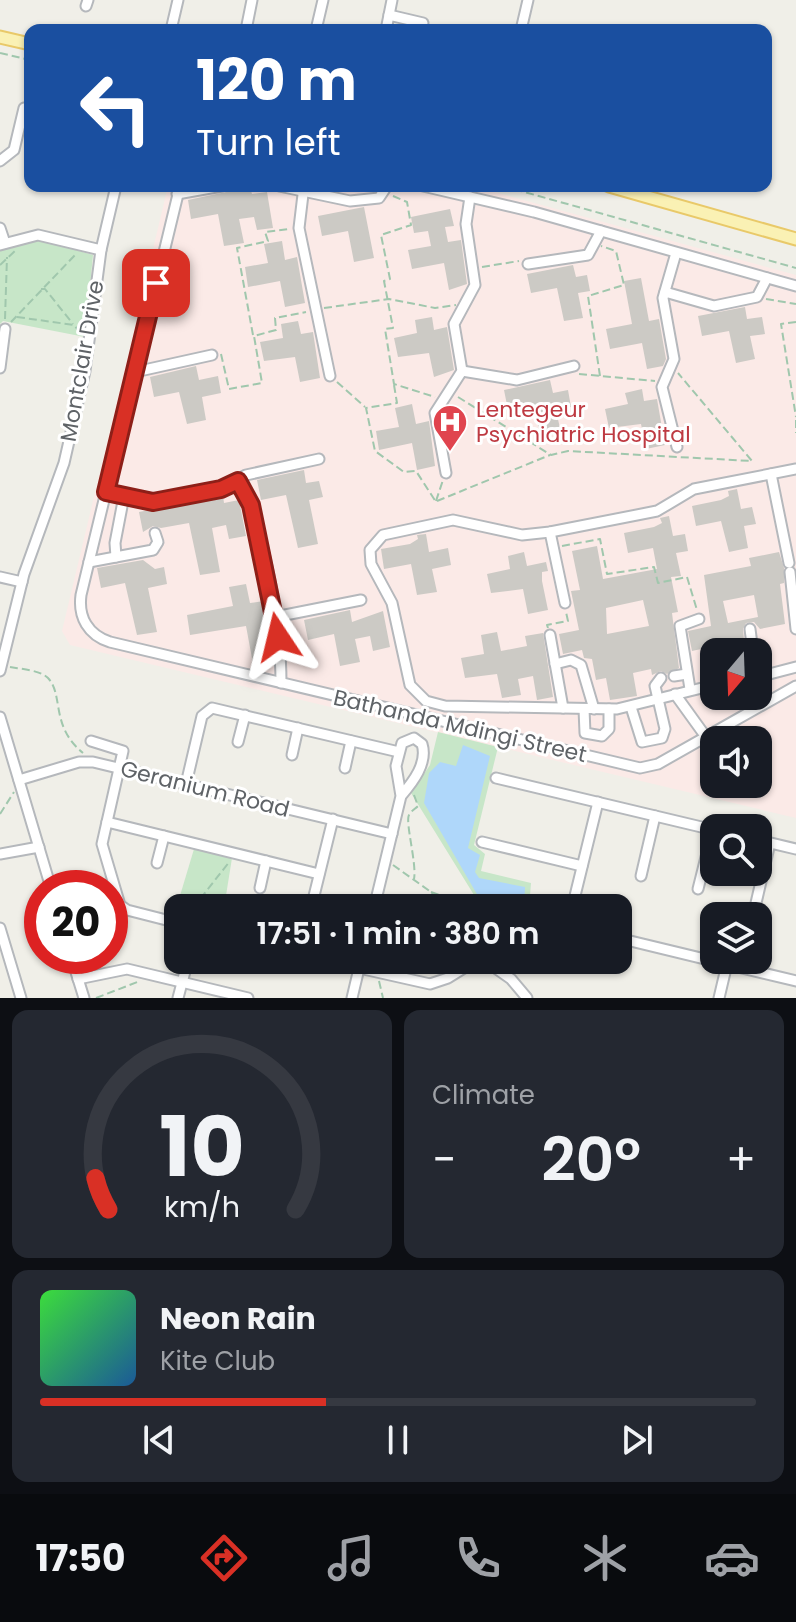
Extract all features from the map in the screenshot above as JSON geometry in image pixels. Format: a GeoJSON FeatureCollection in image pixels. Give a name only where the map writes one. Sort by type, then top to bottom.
{"type":"FeatureCollection","features":[{"type":"Feature","properties":{"kind":"main road"},"geometry":{"type":"LineString","coordinates":[[0,37],[24,43]]}},
{"type":"Feature","properties":{"kind":"main road"},"geometry":{"type":"LineString","coordinates":[[630,192],[796,239]]}},
{"type":"Feature","properties":{"kind":"street"},"geometry":{"type":"LineString","coordinates":[[172,24],[178,0]]}},
{"type":"Feature","properties":{"kind":"street"},"geometry":{"type":"LineString","coordinates":[[247,24],[252,0]]}},
{"type":"Feature","properties":{"kind":"street"},"geometry":{"type":"LineString","coordinates":[[317,24],[323,0]]}},
{"type":"Feature","properties":{"kind":"street"},"geometry":{"type":"LineString","coordinates":[[387,24],[392,0]]}},
{"type":"Feature","properties":{"kind":"street"},"geometry":{"type":"LineString","coordinates":[[522,24],[528,0]]}},
{"type":"Feature","properties":{"kind":"street"},"geometry":{"type":"LineString","coordinates":[[389,15],[423,23]]}},
{"type":"Feature","properties":{"kind":"street"},"geometry":{"type":"LineString","coordinates":[[0,161],[14,150],[24,108]]}},
{"type":"Feature","properties":{"kind":"street","name":"Montclair Drive"},"geometry":{"type":"LineString","coordinates":[[1,668],[22,582],[64,463],[90,336],[101,250],[114,192]]}},
{"type":"Feature","properties":{"kind":"street","name":"Bathanda Mdingi Street"},"geometry":{"type":"LineString","coordinates":[[178,192],[80,609],[84,622],[98,637],[640,768],[658,764],[700,740]]}},
{"type":"Feature","properties":{"kind":"street"},"geometry":{"type":"LineString","coordinates":[[304,192],[299,228],[330,376]]}},
{"type":"Feature","properties":{"kind":"street"},"geometry":{"type":"LineString","coordinates":[[317,192],[362,202],[380,192]]}},
{"type":"Feature","properties":{"kind":"street"},"geometry":{"type":"LineString","coordinates":[[449,192],[796,286]]}},
{"type":"Feature","properties":{"kind":"street"},"geometry":{"type":"LineString","coordinates":[[446,473],[435,413],[462,371],[454,324],[473,291],[475,269],[466,224],[470,197]]}},
{"type":"Feature","properties":{"kind":"street"},"geometry":{"type":"LineString","coordinates":[[0,228],[2,244],[24,237],[43,236],[101,250]]}},
{"type":"Feature","properties":{"kind":"street"},"geometry":{"type":"LineString","coordinates":[[528,264],[588,255],[601,231]]}},
{"type":"Feature","properties":{"kind":"street"},"geometry":{"type":"LineString","coordinates":[[676,253],[665,292],[664,308],[674,351],[662,384],[677,447]]}},
{"type":"Feature","properties":{"kind":"street"},"geometry":{"type":"LineString","coordinates":[[665,292],[714,306],[757,297],[764,290],[767,278]]}},
{"type":"Feature","properties":{"kind":"street"},"geometry":{"type":"LineString","coordinates":[[0,368],[5,329]]}},
{"type":"Feature","properties":{"kind":"street"},"geometry":{"type":"LineString","coordinates":[[135,372],[212,355]]}},
{"type":"Feature","properties":{"kind":"street"},"geometry":{"type":"LineString","coordinates":[[462,371],[517,380],[574,366]]}},
{"type":"Feature","properties":{"kind":"street"},"geometry":{"type":"LineString","coordinates":[[106,492],[153,502],[221,489],[246,475],[319,459]]}},
{"type":"Feature","properties":{"kind":"street","name":"Bathanda Mdingi Street"},"geometry":{"type":"LineString","coordinates":[[700,687],[631,707],[609,709],[445,706],[420,697],[407,678],[389,594],[369,559],[372,545],[383,535],[439,521],[463,520],[522,535],[550,532],[657,511],[694,489],[796,469]]}},
{"type":"Feature","properties":{"kind":"street"},"geometry":{"type":"LineString","coordinates":[[771,474],[790,568],[796,629]]}},
{"type":"Feature","properties":{"kind":"street"},"geometry":{"type":"LineString","coordinates":[[238,481],[251,505],[275,617],[281,683]]}},
{"type":"Feature","properties":{"kind":"street"},"geometry":{"type":"LineString","coordinates":[[116,557],[115,543],[124,496]]}},
{"type":"Feature","properties":{"kind":"street"},"geometry":{"type":"LineString","coordinates":[[550,532],[565,603]]}},
{"type":"Feature","properties":{"kind":"street"},"geometry":{"type":"LineString","coordinates":[[89,562],[153,550],[158,542],[155,533]]}},
{"type":"Feature","properties":{"kind":"street"},"geometry":{"type":"LineString","coordinates":[[0,577],[22,582]]}},
{"type":"Feature","properties":{"kind":"street"},"geometry":{"type":"LineString","coordinates":[[275,617],[361,600]]}},
{"type":"Feature","properties":{"kind":"street"},"geometry":{"type":"LineString","coordinates":[[690,689],[680,626],[699,619]]}},
{"type":"Feature","properties":{"kind":"street"},"geometry":{"type":"LineString","coordinates":[[750,629],[751,638]]}},
{"type":"Feature","properties":{"kind":"street"},"geometry":{"type":"LineString","coordinates":[[550,635],[563,708]]}},
{"type":"Feature","properties":{"kind":"street"},"geometry":{"type":"LineString","coordinates":[[555,664],[571,660],[581,665],[589,709],[583,731],[602,736],[609,729],[609,709]]}},
{"type":"Feature","properties":{"kind":"street"},"geometry":{"type":"LineString","coordinates":[[772,673],[796,667]]}},
{"type":"Feature","properties":{"kind":"street"},"geometry":{"type":"LineString","coordinates":[[674,676],[687,674]]}},
{"type":"Feature","properties":{"kind":"street"},"geometry":{"type":"LineString","coordinates":[[631,707],[639,738],[650,743],[666,733],[655,686],[661,678]]}},
{"type":"Feature","properties":{"kind":"street","name":"Bathanda Mdingi Street"},"geometry":{"type":"LineString","coordinates":[[725,726],[796,686]]}},
{"type":"Feature","properties":{"kind":"street"},"geometry":{"type":"LineString","coordinates":[[675,694],[700,729]]}},
{"type":"Feature","properties":{"kind":"street"},"geometry":{"type":"LineString","coordinates":[[186,784],[204,712],[215,708],[399,752]]}},
{"type":"Feature","properties":{"kind":"street"},"geometry":{"type":"LineString","coordinates":[[238,742],[245,715]]}},
{"type":"Feature","properties":{"kind":"street"},"geometry":{"type":"LineString","coordinates":[[0,717],[46,870]]}},
{"type":"Feature","properties":{"kind":"street"},"geometry":{"type":"LineString","coordinates":[[292,755],[298,728]]}},
{"type":"Feature","properties":{"kind":"street"},"geometry":{"type":"LineString","coordinates":[[377,894],[404,792],[422,764],[424,746],[411,738],[402,743],[396,773],[404,792]]}},
{"type":"Feature","properties":{"kind":"street"},"geometry":{"type":"LineString","coordinates":[[91,741],[122,750],[102,846],[120,905],[127,910],[164,919]]}},
{"type":"Feature","properties":{"kind":"street"},"geometry":{"type":"LineString","coordinates":[[345,768],[351,741]]}},
{"type":"Feature","properties":{"kind":"street","name":"Geranium Road"},"geometry":{"type":"LineString","coordinates":[[19,780],[79,762],[93,762],[392,834]]}},
{"type":"Feature","properties":{"kind":"street"},"geometry":{"type":"LineString","coordinates":[[496,778],[700,827]]}},
{"type":"Feature","properties":{"kind":"street"},"geometry":{"type":"LineString","coordinates":[[575,894],[598,802]]}},
{"type":"Feature","properties":{"kind":"street"},"geometry":{"type":"LineString","coordinates":[[641,876],[655,816]]}},
{"type":"Feature","properties":{"kind":"street"},"geometry":{"type":"LineString","coordinates":[[314,894],[333,819]]}},
{"type":"Feature","properties":{"kind":"street"},"geometry":{"type":"LineString","coordinates":[[107,822],[319,874]]}},
{"type":"Feature","properties":{"kind":"street"},"geometry":{"type":"LineString","coordinates":[[157,863],[164,836]]}},
{"type":"Feature","properties":{"kind":"street"},"geometry":{"type":"LineString","coordinates":[[482,842],[582,866]]}},
{"type":"Feature","properties":{"kind":"street"},"geometry":{"type":"LineString","coordinates":[[772,843],[796,849]]}},
{"type":"Feature","properties":{"kind":"street"},"geometry":{"type":"LineString","coordinates":[[0,854],[39,847]]}},
{"type":"Feature","properties":{"kind":"street"},"geometry":{"type":"LineString","coordinates":[[260,888],[266,861]]}},
{"type":"Feature","properties":{"kind":"street"},"geometry":{"type":"LineString","coordinates":[[698,889],[700,881]]}},
{"type":"Feature","properties":{"kind":"street"},"geometry":{"type":"LineString","coordinates":[[0,928],[4,957],[21,998]]}},
{"type":"Feature","properties":{"kind":"street"},"geometry":{"type":"LineString","coordinates":[[632,941],[700,958]]}},
{"type":"Feature","properties":{"kind":"street"},"geometry":{"type":"LineString","coordinates":[[78,979],[117,969],[248,998]]}},
{"type":"Feature","properties":{"kind":"street"},"geometry":{"type":"LineString","coordinates":[[76,974],[84,998]]}},
{"type":"Feature","properties":{"kind":"street"},"geometry":{"type":"LineString","coordinates":[[178,998],[184,974]]}},
{"type":"Feature","properties":{"kind":"street"},"geometry":{"type":"LineString","coordinates":[[352,998],[358,974]]}},
{"type":"Feature","properties":{"kind":"street"},"geometry":{"type":"LineString","coordinates":[[388,974],[438,983],[453,974]]}},
{"type":"Feature","properties":{"kind":"street"},"geometry":{"type":"LineString","coordinates":[[504,974],[527,998]]}},
{"type":"Feature","properties":{"kind":"street"},"geometry":{"type":"LineString","coordinates":[[719,998],[725,974]]}},
{"type":"Feature","properties":{"kind":"street"},"geometry":{"type":"LineString","coordinates":[[768,974],[796,981]]}},
{"type":"Feature","properties":{"kind":"path"},"geometry":{"type":"LineString","coordinates":[[0,53],[24,59]]}},
{"type":"Feature","properties":{"kind":"path"},"geometry":{"type":"LineString","coordinates":[[366,408],[397,403],[385,329],[393,328],[384,281],[390,279],[381,235],[411,225],[407,202],[391,192]]}},
{"type":"Feature","properties":{"kind":"path"},"geometry":{"type":"LineString","coordinates":[[524,192],[796,268]]}},
{"type":"Feature","properties":{"kind":"path"},"geometry":{"type":"LineString","coordinates":[[254,336],[248,319],[237,248],[268,241],[265,232],[299,228]]}},
{"type":"Feature","properties":{"kind":"path"},"geometry":{"type":"LineString","coordinates":[[0,265],[21,247],[24,237]]}},
{"type":"Feature","properties":{"kind":"path"},"geometry":{"type":"LineString","coordinates":[[5,329],[79,252],[80,245]]}},
{"type":"Feature","properties":{"kind":"path"},"geometry":{"type":"LineString","coordinates":[[596,245],[616,251],[624,285],[588,296],[600,376]]}},
{"type":"Feature","properties":{"kind":"path"},"geometry":{"type":"LineString","coordinates":[[5,329],[7,257]]}},
{"type":"Feature","properties":{"kind":"path"},"geometry":{"type":"LineString","coordinates":[[475,269],[521,261],[528,264]]}},
{"type":"Feature","properties":{"kind":"path"},"geometry":{"type":"LineString","coordinates":[[41,289],[45,289],[83,336],[90,336]]}},
{"type":"Feature","properties":{"kind":"path"},"geometry":{"type":"LineString","coordinates":[[764,290],[767,300],[796,304]]}},
{"type":"Feature","properties":{"kind":"path"},"geometry":{"type":"LineString","coordinates":[[14,318],[23,315],[74,325]]}},
{"type":"Feature","properties":{"kind":"path"},"geometry":{"type":"LineString","coordinates":[[796,322],[781,324],[796,433]]}},
{"type":"Feature","properties":{"kind":"path"},"geometry":{"type":"LineString","coordinates":[[574,366],[579,376],[651,379],[662,384]]}},
{"type":"Feature","properties":{"kind":"path"},"geometry":{"type":"LineString","coordinates":[[436,502],[568,451],[752,461],[677,373],[669,371]]}},
{"type":"Feature","properties":{"kind":"path"},"geometry":{"type":"LineString","coordinates":[[330,376],[366,408],[375,451],[404,472],[416,471],[436,502]]}},
{"type":"Feature","properties":{"kind":"path"},"geometry":{"type":"LineString","coordinates":[[394,384],[447,395],[551,455]]}},
{"type":"Feature","properties":{"kind":"path"},"geometry":{"type":"LineString","coordinates":[[436,502],[446,473]]}},
{"type":"Feature","properties":{"kind":"path"},"geometry":{"type":"LineString","coordinates":[[553,548],[600,539],[607,574],[654,567],[658,583],[687,577],[699,619]]}},
{"type":"Feature","properties":{"kind":"path"},"geometry":{"type":"LineString","coordinates":[[550,635],[547,625],[568,621],[565,603]]}},
{"type":"Feature","properties":{"kind":"path"},"geometry":{"type":"LineString","coordinates":[[1,668],[43,675],[50,680],[61,728],[71,744],[93,762]]}},
{"type":"Feature","properties":{"kind":"path"},"geometry":{"type":"LineString","coordinates":[[0,814],[19,780]]}},
{"type":"Feature","properties":{"kind":"path"},"geometry":{"type":"LineString","coordinates":[[404,792],[418,806],[408,816],[417,863],[414,879]]}},
{"type":"Feature","properties":{"kind":"path"},"geometry":{"type":"LineString","coordinates":[[204,894],[233,857]]}},
{"type":"Feature","properties":{"kind":"path"},"geometry":{"type":"LineString","coordinates":[[385,862],[399,866],[437,894]]}},
{"type":"Feature","properties":{"kind":"path"},"geometry":{"type":"LineString","coordinates":[[96,998],[142,980],[146,974]]}},
{"type":"Feature","properties":{"kind":"path"},"geometry":{"type":"LineString","coordinates":[[377,974],[383,998]]}},
{"type":"Feature","properties":{"kind":"shaded area","name":"Lentegeur Psychiatric Hospital"},"geometry":{"type":"Polygon","coordinates":[[[167,192],[495,192],[796,275],[796,818],[712,798],[772,798],[772,726],[700,726],[700,795],[70,645],[62,631],[167,192]]]}},
{"type":"Feature","properties":{"kind":"green space"},"geometry":{"type":"Polygon","coordinates":[[[38,239],[93,255],[85,337],[3,321],[0,324],[0,249],[38,239]]]}},
{"type":"Feature","properties":{"kind":"green space"},"geometry":{"type":"Polygon","coordinates":[[[438,732],[498,747],[474,845],[485,854],[481,871],[531,883],[530,894],[473,894],[411,793],[430,765],[438,732]]]}},
{"type":"Feature","properties":{"kind":"green space"},"geometry":{"type":"Polygon","coordinates":[[[194,849],[232,858],[226,894],[180,894],[194,849]]]}},
{"type":"Feature","properties":{"kind":"water"},"geometry":{"type":"Polygon","coordinates":[[[463,745],[490,756],[468,848],[480,855],[475,872],[479,878],[525,887],[525,894],[477,894],[424,803],[429,773],[440,762],[456,766],[463,745]]]}},
{"type":"Feature","properties":{"kind":"building"},"geometry":{"type":"Polygon","coordinates":[[[226,192],[267,192],[273,228],[257,230],[254,217],[239,219],[244,243],[224,246],[218,214],[191,219],[188,200],[226,192]]]}},
{"type":"Feature","properties":{"kind":"building"},"geometry":{"type":"Polygon","coordinates":[[[364,207],[374,258],[354,262],[348,231],[322,236],[318,216],[364,207]]]}},
{"type":"Feature","properties":{"kind":"building"},"geometry":{"type":"Polygon","coordinates":[[[450,209],[454,226],[445,227],[448,242],[461,240],[467,284],[449,290],[444,263],[412,269],[408,250],[431,246],[428,231],[414,233],[411,217],[450,209]]]}},
{"type":"Feature","properties":{"kind":"building"},"geometry":{"type":"Polygon","coordinates":[[[282,241],[285,260],[297,257],[305,303],[285,307],[280,281],[248,287],[245,267],[268,263],[264,244],[282,241]]]}},
{"type":"Feature","properties":{"kind":"building"},"geometry":{"type":"Polygon","coordinates":[[[573,265],[576,277],[587,275],[590,291],[578,293],[583,318],[564,321],[557,288],[531,293],[527,274],[573,265]]]}},
{"type":"Feature","properties":{"kind":"building"},"geometry":{"type":"Polygon","coordinates":[[[641,278],[649,321],[659,319],[666,359],[663,366],[647,369],[642,343],[610,349],[606,329],[632,324],[624,281],[641,278]]]}},
{"type":"Feature","properties":{"kind":"building"},"geometry":{"type":"Polygon","coordinates":[[[745,307],[747,319],[762,317],[765,334],[750,336],[755,359],[736,363],[729,331],[702,336],[698,316],[745,307]]]}},
{"type":"Feature","properties":{"kind":"building"},"geometry":{"type":"Polygon","coordinates":[[[432,317],[434,330],[447,327],[454,370],[434,377],[429,353],[398,357],[394,338],[417,333],[415,320],[432,317]]]}},
{"type":"Feature","properties":{"kind":"building"},"geometry":{"type":"Polygon","coordinates":[[[298,321],[301,334],[313,332],[320,378],[300,382],[295,357],[264,361],[260,342],[283,338],[281,324],[298,321]]]}},
{"type":"Feature","properties":{"kind":"building"},"geometry":{"type":"Polygon","coordinates":[[[196,366],[199,380],[218,376],[221,393],[202,397],[206,420],[187,424],[179,392],[154,397],[150,377],[196,366]]]}},
{"type":"Feature","properties":{"kind":"building"},"geometry":{"type":"Polygon","coordinates":[[[550,380],[553,393],[568,390],[571,407],[556,410],[561,433],[541,437],[533,405],[508,410],[504,390],[550,380]]]}},
{"type":"Feature","properties":{"kind":"building"},"geometry":{"type":"Polygon","coordinates":[[[642,389],[644,401],[657,399],[665,445],[646,449],[641,424],[609,428],[605,409],[628,404],[625,393],[642,389]]]}},
{"type":"Feature","properties":{"kind":"building"},"geometry":{"type":"Polygon","coordinates":[[[412,404],[416,424],[429,421],[435,466],[417,470],[412,443],[379,450],[376,431],[399,427],[395,408],[412,404]]]}},
{"type":"Feature","properties":{"kind":"building"},"geometry":{"type":"Polygon","coordinates":[[[304,470],[306,483],[319,481],[323,497],[309,500],[318,544],[298,548],[286,495],[261,500],[257,480],[304,470]]]}},
{"type":"Feature","properties":{"kind":"building"},"geometry":{"type":"Polygon","coordinates":[[[737,489],[741,509],[752,507],[756,524],[744,526],[748,548],[729,552],[721,521],[696,526],[692,506],[721,500],[729,496],[728,491],[737,489]]]}},
{"type":"Feature","properties":{"kind":"building"},"geometry":{"type":"Polygon","coordinates":[[[223,496],[224,503],[239,500],[246,536],[229,539],[226,525],[212,528],[220,572],[200,575],[189,523],[161,528],[153,526],[143,532],[139,512],[223,496]]]}},
{"type":"Feature","properties":{"kind":"building"},"geometry":{"type":"Polygon","coordinates":[[[669,516],[673,536],[685,534],[688,551],[676,553],[681,576],[671,577],[678,612],[672,613],[679,668],[667,674],[661,671],[652,675],[651,669],[633,673],[637,696],[610,700],[606,678],[596,680],[592,659],[584,658],[582,650],[563,654],[559,634],[579,630],[571,591],[580,590],[572,551],[597,546],[603,579],[657,569],[653,548],[628,553],[624,533],[654,527],[662,523],[660,518],[669,516]],[[643,600],[606,608],[607,634],[649,626],[643,600]]]}},
{"type":"Feature","properties":{"kind":"building"},"geometry":{"type":"Polygon","coordinates":[[[426,534],[429,552],[448,548],[451,565],[432,569],[437,592],[417,595],[411,564],[384,569],[381,549],[410,544],[418,539],[417,535],[426,534]]]}},
{"type":"Feature","properties":{"kind":"building"},"geometry":{"type":"Polygon","coordinates":[[[524,552],[527,566],[546,562],[548,571],[542,572],[542,581],[548,610],[528,614],[523,589],[491,593],[487,574],[510,569],[508,556],[524,552]]]}},
{"type":"Feature","properties":{"kind":"building"},"geometry":{"type":"Polygon","coordinates":[[[779,552],[784,568],[784,583],[780,584],[785,624],[760,629],[754,622],[746,623],[744,638],[700,638],[700,649],[692,651],[688,631],[711,626],[704,575],[751,566],[749,558],[779,552]],[[754,595],[723,601],[728,623],[758,617],[754,595]]]}},
{"type":"Feature","properties":{"kind":"building"},"geometry":{"type":"Polygon","coordinates":[[[143,560],[155,569],[164,567],[167,584],[148,588],[157,632],[137,635],[125,583],[101,588],[97,568],[143,560]]]}},
{"type":"Feature","properties":{"kind":"building"},"geometry":{"type":"Polygon","coordinates":[[[246,584],[250,603],[264,601],[273,666],[254,669],[246,626],[190,635],[187,615],[233,606],[229,587],[246,584]]]}},
{"type":"Feature","properties":{"kind":"building"},"geometry":{"type":"Polygon","coordinates":[[[350,610],[352,622],[383,611],[390,647],[373,651],[370,636],[355,639],[360,662],[340,666],[334,634],[308,640],[304,620],[350,610]]]}},
{"type":"Feature","properties":{"kind":"building"},"geometry":{"type":"Polygon","coordinates":[[[497,632],[501,651],[527,646],[525,636],[543,633],[553,697],[537,700],[533,676],[518,679],[521,695],[502,698],[497,674],[465,678],[461,658],[484,654],[481,635],[497,632]]]}},
{"type":"Feature","properties":{"kind":"place","name":"Lentegeur Psychiatric Hospital"},"geometry":{"type":"Point","coordinates":[450,453]}},
{"type":"Feature","properties":{"kind":"route"},"geometry":{"type":"LineString","coordinates":[[156,283],[106,492],[153,502],[221,489],[238,481],[251,505],[278,637]]}}]}
